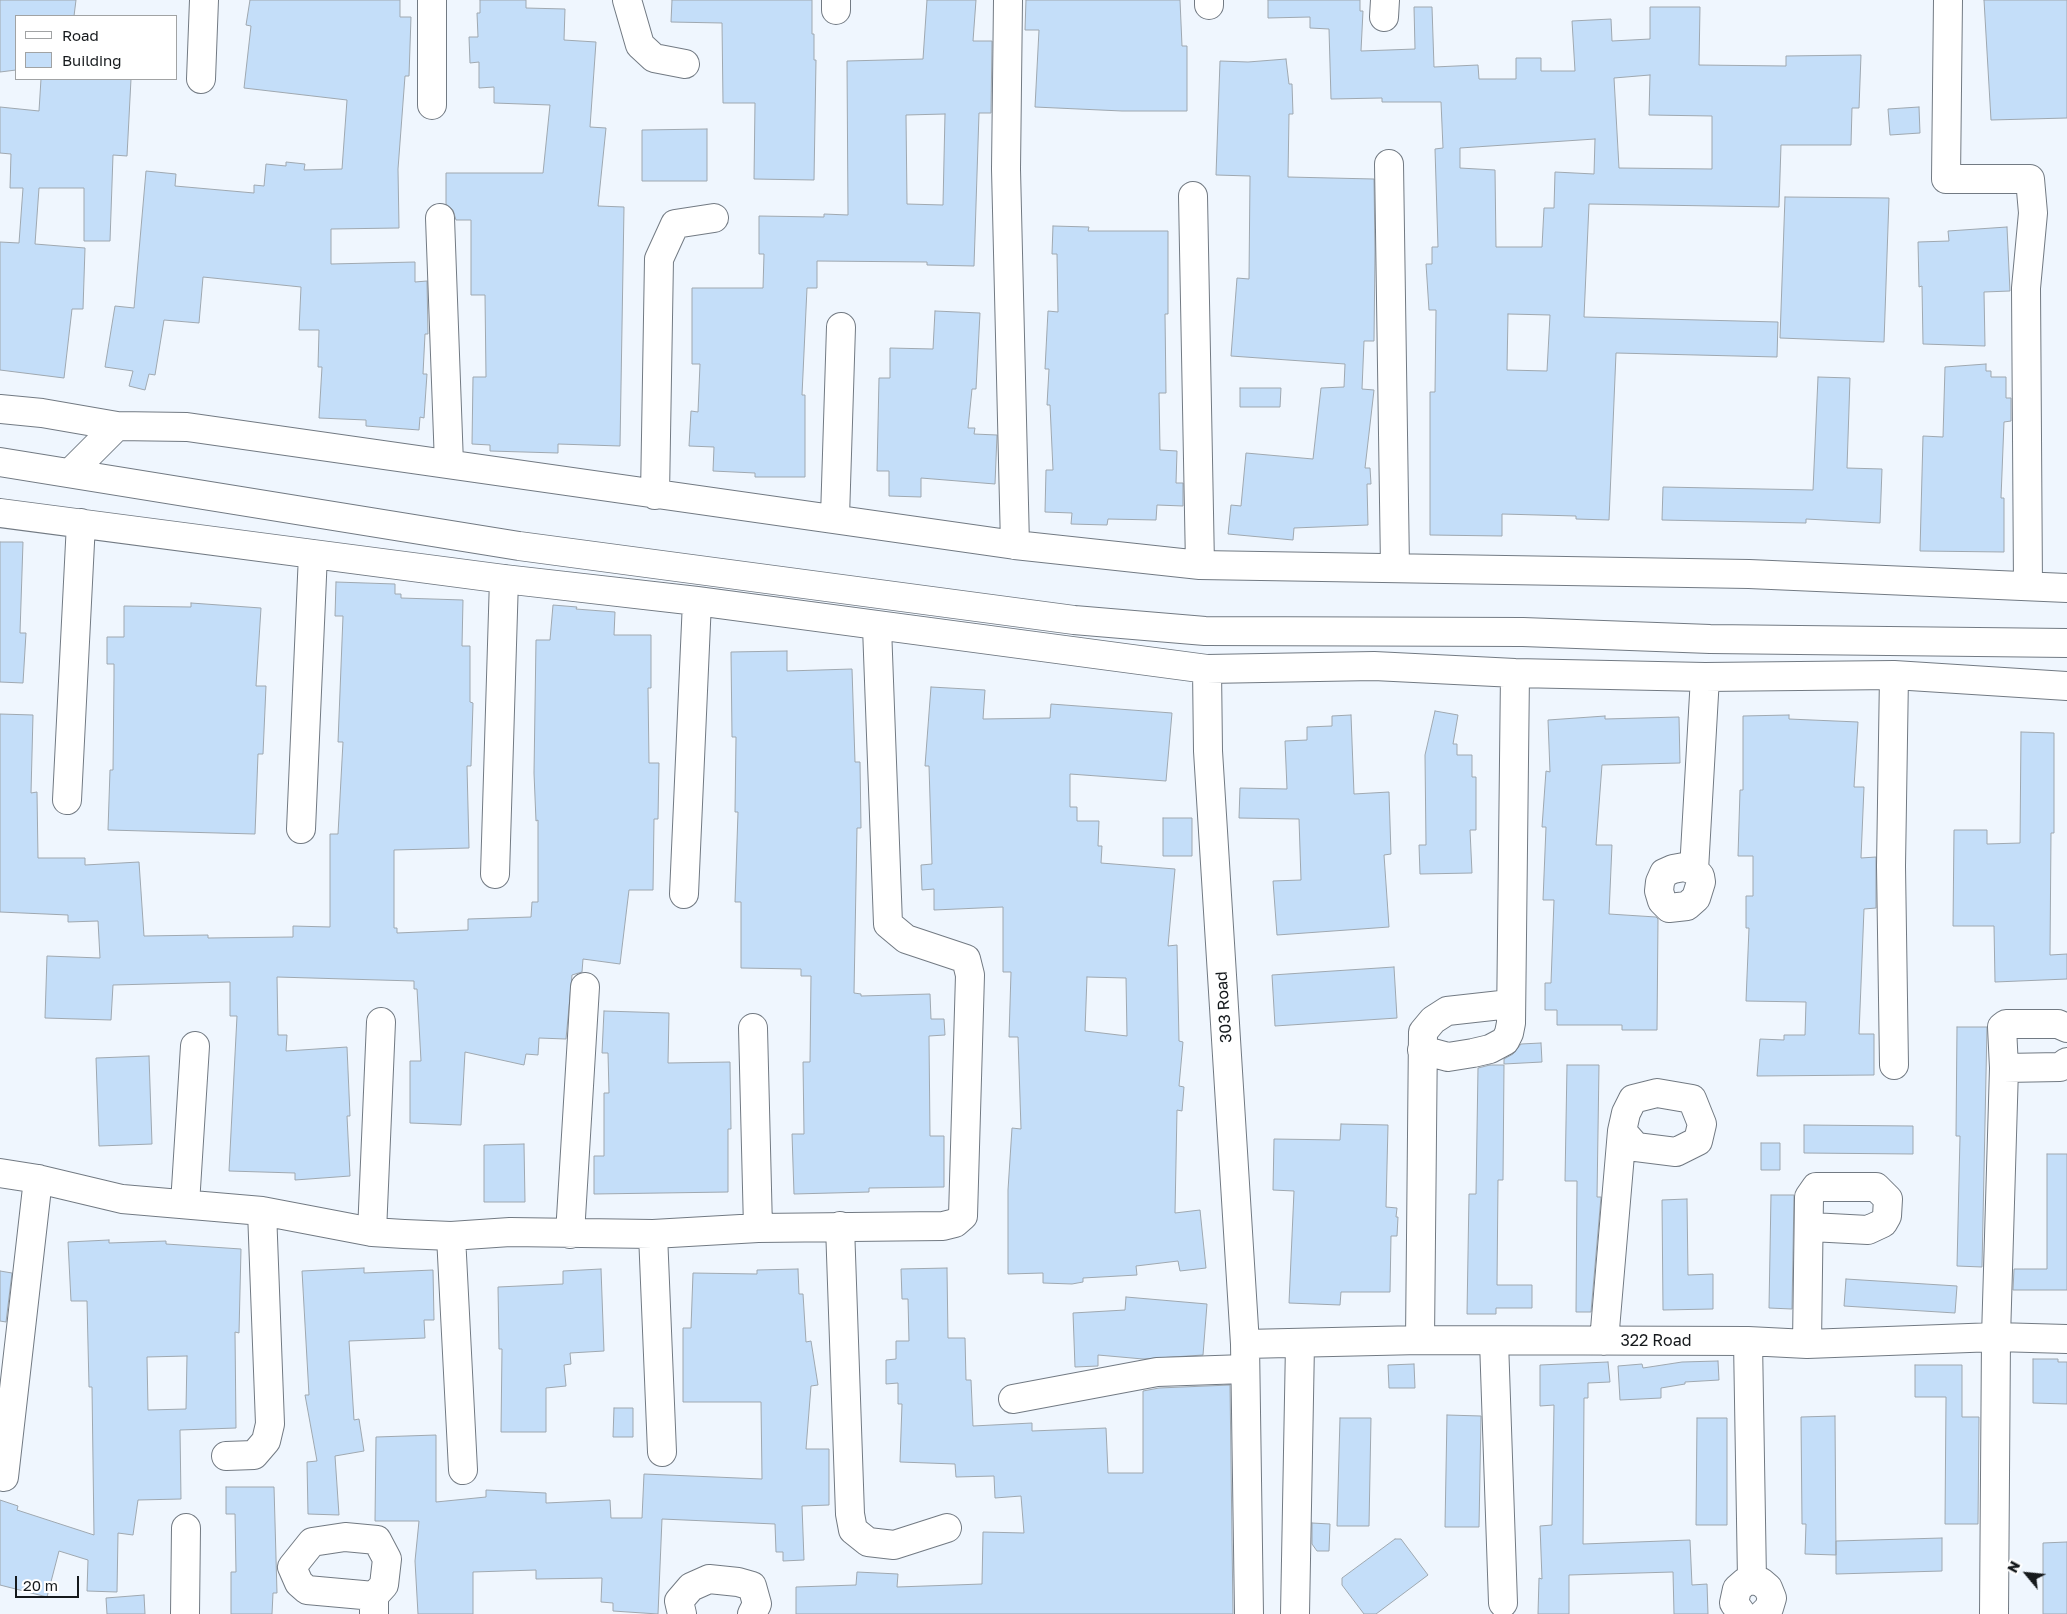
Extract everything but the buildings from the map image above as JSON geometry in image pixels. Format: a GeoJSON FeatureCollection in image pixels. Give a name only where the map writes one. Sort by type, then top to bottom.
{"type":"FeatureCollection","features":[{"type":"Feature","properties":{"kind":"street"},"geometry":{"type":"LineString","coordinates":[[201,79],[204,0]]}},
{"type":"Feature","properties":{"kind":"street"},"geometry":{"type":"LineString","coordinates":[[432,0],[432,105]]}},
{"type":"Feature","properties":{"kind":"street"},"geometry":{"type":"LineString","coordinates":[[627,0],[640,45],[654,58],[685,64]]}},
{"type":"Feature","properties":{"kind":"street"},"geometry":{"type":"LineString","coordinates":[[1008,0],[1006,169],[1015,545]]}},
{"type":"Feature","properties":{"kind":"street"},"geometry":{"type":"LineString","coordinates":[[1948,0],[1946,179],[2030,178],[2033,214],[2026,288],[2028,586]]}},
{"type":"Feature","properties":{"kind":"street"},"geometry":{"type":"LineString","coordinates":[[1390,164],[1395,568]]}},
{"type":"Feature","properties":{"kind":"street"},"geometry":{"type":"LineString","coordinates":[[1193,196],[1200,564]]}},
{"type":"Feature","properties":{"kind":"street"},"geometry":{"type":"LineString","coordinates":[[440,218],[449,464]]}},
{"type":"Feature","properties":{"kind":"street"},"geometry":{"type":"LineString","coordinates":[[655,495],[659,259],[675,224],[714,218]]}},
{"type":"Feature","properties":{"kind":"street"},"geometry":{"type":"LineString","coordinates":[[835,517],[840,328]]}},
{"type":"Feature","properties":{"kind":"street"},"geometry":{"type":"LineString","coordinates":[[0,409],[42,413],[118,426],[187,427],[655,495],[835,517],[1015,545],[1200,564],[1749,574],[2067,588]]}},
{"type":"Feature","properties":{"kind":"street"},"geometry":{"type":"LineString","coordinates":[[70,473],[118,426]]}},
{"type":"Feature","properties":{"kind":"street"},"geometry":{"type":"LineString","coordinates":[[0,462],[519,546],[1074,620],[1206,631],[1522,632],[1710,639],[2067,643]]}},
{"type":"Feature","properties":{"kind":"street"},"geometry":{"type":"LineString","coordinates":[[0,512],[504,579],[697,601],[1207,670],[1374,666],[1515,673],[1705,678],[1894,675],[2067,686]]}},
{"type":"Feature","properties":{"kind":"street"},"geometry":{"type":"LineString","coordinates":[[67,800],[81,523]]}},
{"type":"Feature","properties":{"kind":"street"},"geometry":{"type":"LineString","coordinates":[[301,829],[313,554]]}},
{"type":"Feature","properties":{"kind":"street"},"geometry":{"type":"LineString","coordinates":[[495,874],[504,579]]}},
{"type":"Feature","properties":{"kind":"street"},"geometry":{"type":"LineString","coordinates":[[684,894],[697,601]]}},
{"type":"Feature","properties":{"kind":"street"},"geometry":{"type":"LineString","coordinates":[[0,1173],[38,1179],[122,1199],[262,1211],[372,1232],[451,1236],[510,1232],[653,1234],[758,1228],[943,1226],[955,1223],[963,1216],[970,975],[966,959],[906,939],[888,924],[877,626]]}},
{"type":"Feature","properties":{"kind":"street","name":"303 Road"},"geometry":{"type":"LineString","coordinates":[[1207,670],[1208,752],[1245,1357],[1249,1614]]}},
{"type":"Feature","properties":{"kind":"street"},"geometry":{"type":"LineString","coordinates":[[1422,1050],[1448,1057],[1490,1050],[1505,1041],[1511,1023],[1515,673]]}},
{"type":"Feature","properties":{"kind":"street"},"geometry":{"type":"LineString","coordinates":[[1894,675],[1891,866],[1894,1065]]}},
{"type":"Feature","properties":{"kind":"street"},"geometry":{"type":"LineString","coordinates":[[1694,870],[1705,678]]}},
{"type":"Feature","properties":{"kind":"street"},"geometry":{"type":"LineString","coordinates":[[570,1234],[585,987]]}},
{"type":"Feature","properties":{"kind":"street"},"geometry":{"type":"LineString","coordinates":[[1420,1340],[1423,1032],[1433,1020],[1447,1011],[1510,1004]]}},
{"type":"Feature","properties":{"kind":"street"},"geometry":{"type":"LineString","coordinates":[[372,1232],[381,1022]]}},
{"type":"Feature","properties":{"kind":"street"},"geometry":{"type":"LineString","coordinates":[[1994,1614],[1996,1337],[2004,1068],[2002,1027],[2006,1024],[2058,1024],[2067,1028]]}},
{"type":"Feature","properties":{"kind":"street"},"geometry":{"type":"LineString","coordinates":[[752,1028],[758,1228]]}},
{"type":"Feature","properties":{"kind":"street"},"geometry":{"type":"LineString","coordinates":[[185,1204],[195,1046]]}},
{"type":"Feature","properties":{"kind":"street"},"geometry":{"type":"LineString","coordinates":[[2004,1068],[2060,1067],[2067,1062]]}},
{"type":"Feature","properties":{"kind":"street"},"geometry":{"type":"LineString","coordinates":[[1604,1341],[1622,1131]]}},
{"type":"Feature","properties":{"kind":"street"},"geometry":{"type":"LineString","coordinates":[[4,1477],[38,1179]]}},
{"type":"Feature","properties":{"kind":"street"},"geometry":{"type":"LineString","coordinates":[[226,1456],[254,1455],[266,1441],[270,1424],[262,1211]]}},
{"type":"Feature","properties":{"kind":"street"},"geometry":{"type":"LineString","coordinates":[[840,1226],[850,1514],[853,1530],[868,1542],[894,1546],[947,1528]]}},
{"type":"Feature","properties":{"kind":"street"},"geometry":{"type":"LineString","coordinates":[[1808,1344],[1811,1227]]}},
{"type":"Feature","properties":{"kind":"street"},"geometry":{"type":"LineString","coordinates":[[653,1234],[662,1452]]}},
{"type":"Feature","properties":{"kind":"street"},"geometry":{"type":"LineString","coordinates":[[451,1236],[463,1470]]}},
{"type":"Feature","properties":{"kind":"street","name":"322 Road"},"geometry":{"type":"LineString","coordinates":[[1013,1399],[1245,1357],[1300,1344],[1420,1340],[1748,1341],[1808,1344],[1996,1337],[2067,1338]]}},
{"type":"Feature","properties":{"kind":"street"},"geometry":{"type":"LineString","coordinates":[[1494,1341],[1504,1610]]}},
{"type":"Feature","properties":{"kind":"street"},"geometry":{"type":"LineString","coordinates":[[1748,1341],[1752,1580]]}},
{"type":"Feature","properties":{"kind":"street"},"geometry":{"type":"LineString","coordinates":[[1296,1614],[1300,1344]]}},
{"type":"Feature","properties":{"kind":"street"},"geometry":{"type":"LineString","coordinates":[[185,1614],[186,1528]]}},
{"type":"Feature","properties":{"kind":"street"},"geometry":{"type":"LineString","coordinates":[[682,1614],[679,1601],[691,1587],[709,1579],[738,1582],[752,1586],[757,1604],[752,1614]]}},
{"type":"Feature","properties":{"kind":"street"},"geometry":{"type":"LineString","coordinates":[[1742,1614],[1734,1602],[1737,1590],[1745,1582],[1752,1580],[1761,1582],[1768,1588],[1772,1598],[1769,1608],[1763,1614]]}}]}
